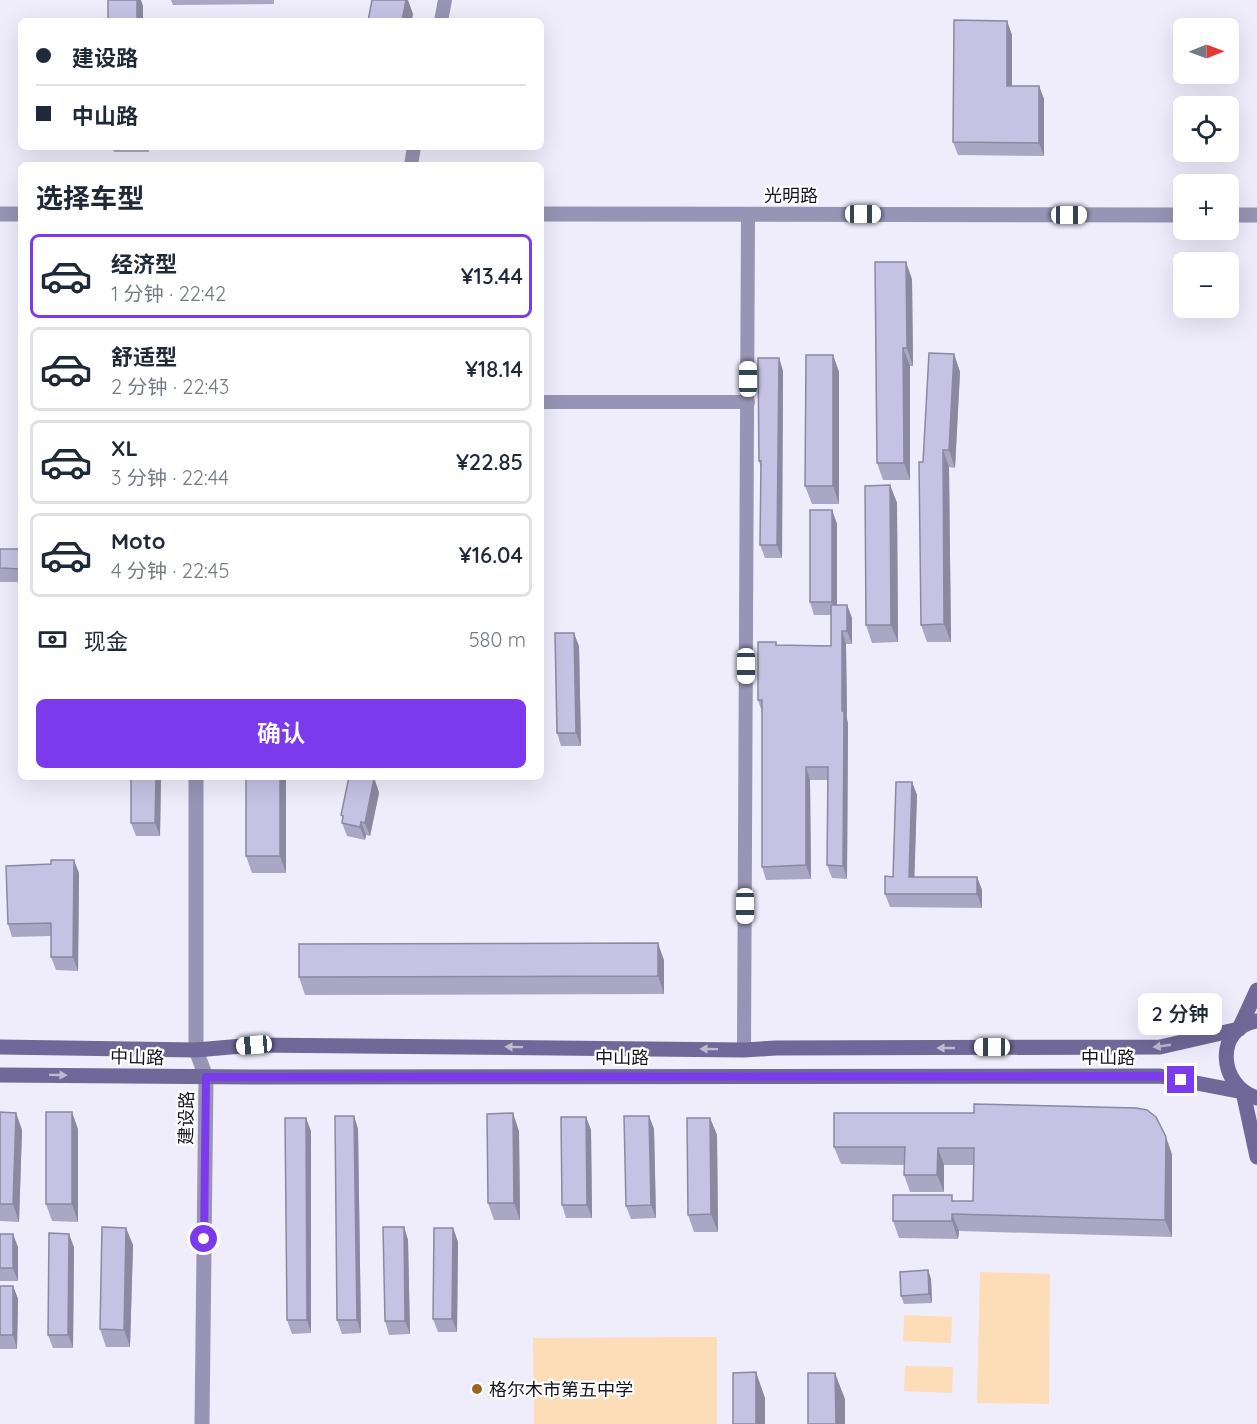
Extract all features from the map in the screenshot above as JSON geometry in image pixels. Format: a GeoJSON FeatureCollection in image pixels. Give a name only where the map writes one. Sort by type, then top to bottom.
{"type":"FeatureCollection","features":[{"type":"Feature","properties":{"kind":"main road"},"geometry":{"type":"LineString","coordinates":[[1257,990],[1239,1029],[1229,1044],[1226,1060],[1232,1081],[1250,1095],[1257,1157]]}},
{"type":"Feature","properties":{"kind":"main road","name":"中山路"},"geometry":{"type":"LineString","coordinates":[[0,1047],[196,1050],[254,1045],[744,1050],[1160,1047],[1239,1029],[1257,1021]]}},
{"type":"Feature","properties":{"kind":"main road","name":"中山路"},"geometry":{"type":"LineString","coordinates":[[0,1075],[206,1077],[1160,1076],[1250,1095]]}},
{"type":"Feature","properties":{"kind":"street"},"geometry":{"type":"LineString","coordinates":[[442,18],[445,0]]}},
{"type":"Feature","properties":{"kind":"street"},"geometry":{"type":"LineString","coordinates":[[0,214],[18,214]]}},
{"type":"Feature","properties":{"kind":"street","name":"光明路"},"geometry":{"type":"LineString","coordinates":[[544,214],[1173,215]]}},
{"type":"Feature","properties":{"kind":"street"},"geometry":{"type":"LineString","coordinates":[[744,1050],[748,214]]}},
{"type":"Feature","properties":{"kind":"street"},"geometry":{"type":"LineString","coordinates":[[1239,215],[1257,215]]}},
{"type":"Feature","properties":{"kind":"street"},"geometry":{"type":"LineString","coordinates":[[544,402],[748,402]]}},
{"type":"Feature","properties":{"kind":"street","name":"建设路"},"geometry":{"type":"LineString","coordinates":[[196,780],[196,1050],[206,1077],[202,1424]]}},
{"type":"Feature","properties":{"kind":"shaded area"},"geometry":{"type":"Polygon","coordinates":[[[980,1272],[1050,1274],[1049,1404],[977,1403],[980,1272]]]}},
{"type":"Feature","properties":{"kind":"shaded area"},"geometry":{"type":"Polygon","coordinates":[[[904,1315],[952,1317],[951,1343],[903,1341],[904,1315]]]}},
{"type":"Feature","properties":{"kind":"shaded area"},"geometry":{"type":"Polygon","coordinates":[[[717,1337],[717,1424],[534,1424],[533,1338],[717,1337]]]}},
{"type":"Feature","properties":{"kind":"shaded area"},"geometry":{"type":"Polygon","coordinates":[[[905,1366],[953,1367],[952,1393],[904,1391],[905,1366]]]}},
{"type":"Feature","properties":{"kind":"building"},"geometry":{"type":"Polygon","coordinates":[[[108,0],[137,0],[137,18],[108,18],[108,0]]]}},
{"type":"Feature","properties":{"kind":"building"},"geometry":{"type":"Polygon","coordinates":[[[372,0],[406,0],[403,18],[369,18],[372,0]]]}},
{"type":"Feature","properties":{"kind":"building"},"geometry":{"type":"Polygon","coordinates":[[[954,20],[1007,21],[1007,86],[1039,86],[1039,143],[953,142],[954,20]]]}},
{"type":"Feature","properties":{"kind":"building"},"geometry":{"type":"Polygon","coordinates":[[[875,262],[906,262],[907,348],[903,348],[904,463],[877,463],[875,262]]]}},
{"type":"Feature","properties":{"kind":"building"},"geometry":{"type":"Polygon","coordinates":[[[929,353],[954,354],[949,450],[943,450],[944,624],[921,625],[919,462],[923,462],[929,353]]]}},
{"type":"Feature","properties":{"kind":"building"},"geometry":{"type":"Polygon","coordinates":[[[806,355],[833,355],[833,486],[805,486],[806,355]]]}},
{"type":"Feature","properties":{"kind":"building"},"geometry":{"type":"Polygon","coordinates":[[[758,358],[779,358],[777,545],[760,545],[761,461],[759,461],[758,358]]]}},
{"type":"Feature","properties":{"kind":"building"},"geometry":{"type":"Polygon","coordinates":[[[890,485],[891,625],[866,625],[865,486],[890,485]]]}},
{"type":"Feature","properties":{"kind":"building"},"geometry":{"type":"Polygon","coordinates":[[[810,510],[832,510],[832,602],[810,602],[810,510]]]}},
{"type":"Feature","properties":{"kind":"building"},"geometry":{"type":"Polygon","coordinates":[[[0,549],[18,549],[18,569],[0,568],[0,549]]]}},
{"type":"Feature","properties":{"kind":"building"},"geometry":{"type":"Polygon","coordinates":[[[831,605],[847,605],[847,631],[842,631],[843,866],[827,865],[828,767],[806,767],[806,865],[762,867],[762,700],[758,700],[758,642],[776,642],[776,645],[831,646],[831,605]]]}},
{"type":"Feature","properties":{"kind":"building"},"geometry":{"type":"Polygon","coordinates":[[[555,633],[574,633],[576,733],[557,733],[555,633]]]}},
{"type":"Feature","properties":{"kind":"building"},"geometry":{"type":"Polygon","coordinates":[[[131,780],[156,780],[155,823],[131,823],[131,780]]]}},
{"type":"Feature","properties":{"kind":"building"},"geometry":{"type":"Polygon","coordinates":[[[246,780],[280,780],[280,856],[246,856],[246,780]]]}},
{"type":"Feature","properties":{"kind":"building"},"geometry":{"type":"Polygon","coordinates":[[[348,780],[374,780],[365,823],[361,822],[360,827],[342,823],[343,816],[341,815],[348,780]]]}},
{"type":"Feature","properties":{"kind":"building"},"geometry":{"type":"Polygon","coordinates":[[[896,782],[912,782],[909,877],[977,877],[977,894],[885,894],[885,876],[893,877],[896,782]]]}},
{"type":"Feature","properties":{"kind":"building"},"geometry":{"type":"Polygon","coordinates":[[[51,860],[74,860],[73,957],[51,957],[51,923],[8,924],[6,866],[51,864],[51,860]]]}},
{"type":"Feature","properties":{"kind":"building"},"geometry":{"type":"Polygon","coordinates":[[[658,943],[658,976],[299,977],[299,944],[658,943]]]}},
{"type":"Feature","properties":{"kind":"building"},"geometry":{"type":"Polygon","coordinates":[[[974,1104],[1147,1110],[1156,1117],[1166,1137],[1165,1220],[952,1214],[952,1221],[893,1221],[893,1195],[952,1195],[952,1201],[973,1201],[974,1148],[938,1148],[937,1175],[904,1175],[905,1147],[834,1147],[834,1113],[974,1113],[974,1104]]]}},
{"type":"Feature","properties":{"kind":"building"},"geometry":{"type":"Polygon","coordinates":[[[0,1112],[16,1113],[13,1204],[0,1204],[0,1112]]]}},
{"type":"Feature","properties":{"kind":"building"},"geometry":{"type":"Polygon","coordinates":[[[46,1112],[72,1112],[72,1204],[46,1204],[46,1112]]]}},
{"type":"Feature","properties":{"kind":"building"},"geometry":{"type":"Polygon","coordinates":[[[513,1113],[514,1203],[488,1203],[487,1114],[513,1113]]]}},
{"type":"Feature","properties":{"kind":"building"},"geometry":{"type":"Polygon","coordinates":[[[335,1116],[354,1116],[357,1320],[337,1320],[335,1116]]]}},
{"type":"Feature","properties":{"kind":"building"},"geometry":{"type":"Polygon","coordinates":[[[624,1116],[649,1116],[651,1205],[626,1206],[624,1116]]]}},
{"type":"Feature","properties":{"kind":"building"},"geometry":{"type":"Polygon","coordinates":[[[561,1117],[586,1117],[587,1205],[562,1205],[561,1117]]]}},
{"type":"Feature","properties":{"kind":"building"},"geometry":{"type":"Polygon","coordinates":[[[285,1118],[306,1118],[307,1320],[287,1320],[285,1118]]]}},
{"type":"Feature","properties":{"kind":"building"},"geometry":{"type":"Polygon","coordinates":[[[687,1118],[710,1118],[711,1214],[688,1215],[687,1118]]]}},
{"type":"Feature","properties":{"kind":"building"},"geometry":{"type":"Polygon","coordinates":[[[102,1227],[126,1228],[124,1330],[100,1329],[102,1227]]]}},
{"type":"Feature","properties":{"kind":"building"},"geometry":{"type":"Polygon","coordinates":[[[383,1227],[404,1227],[405,1321],[385,1321],[383,1227]]]}},
{"type":"Feature","properties":{"kind":"building"},"geometry":{"type":"Polygon","coordinates":[[[434,1228],[453,1228],[452,1319],[433,1319],[434,1228]]]}},
{"type":"Feature","properties":{"kind":"building"},"geometry":{"type":"Polygon","coordinates":[[[49,1233],[69,1234],[68,1335],[48,1335],[49,1233]]]}},
{"type":"Feature","properties":{"kind":"building"},"geometry":{"type":"Polygon","coordinates":[[[0,1234],[13,1234],[13,1268],[0,1268],[0,1234]]]}},
{"type":"Feature","properties":{"kind":"building"},"geometry":{"type":"Polygon","coordinates":[[[928,1270],[929,1294],[901,1296],[900,1272],[928,1270]]]}},
{"type":"Feature","properties":{"kind":"building"},"geometry":{"type":"Polygon","coordinates":[[[0,1286],[13,1286],[13,1335],[0,1335],[0,1286]]]}},
{"type":"Feature","properties":{"kind":"building"},"geometry":{"type":"Polygon","coordinates":[[[756,1372],[756,1424],[733,1424],[733,1373],[756,1372]]]}},
{"type":"Feature","properties":{"kind":"building"},"geometry":{"type":"Polygon","coordinates":[[[808,1373],[835,1373],[836,1424],[808,1424],[808,1373]]]}},
{"type":"Feature","properties":{"kind":"place","name":"格尔木市第五中学"},"geometry":{"type":"Point","coordinates":[477,1389]}},
{"type":"Feature","properties":{"kind":"route"},"geometry":{"type":"LineString","coordinates":[[204,1239],[206,1077],[1160,1076],[1181,1080]]}}]}
